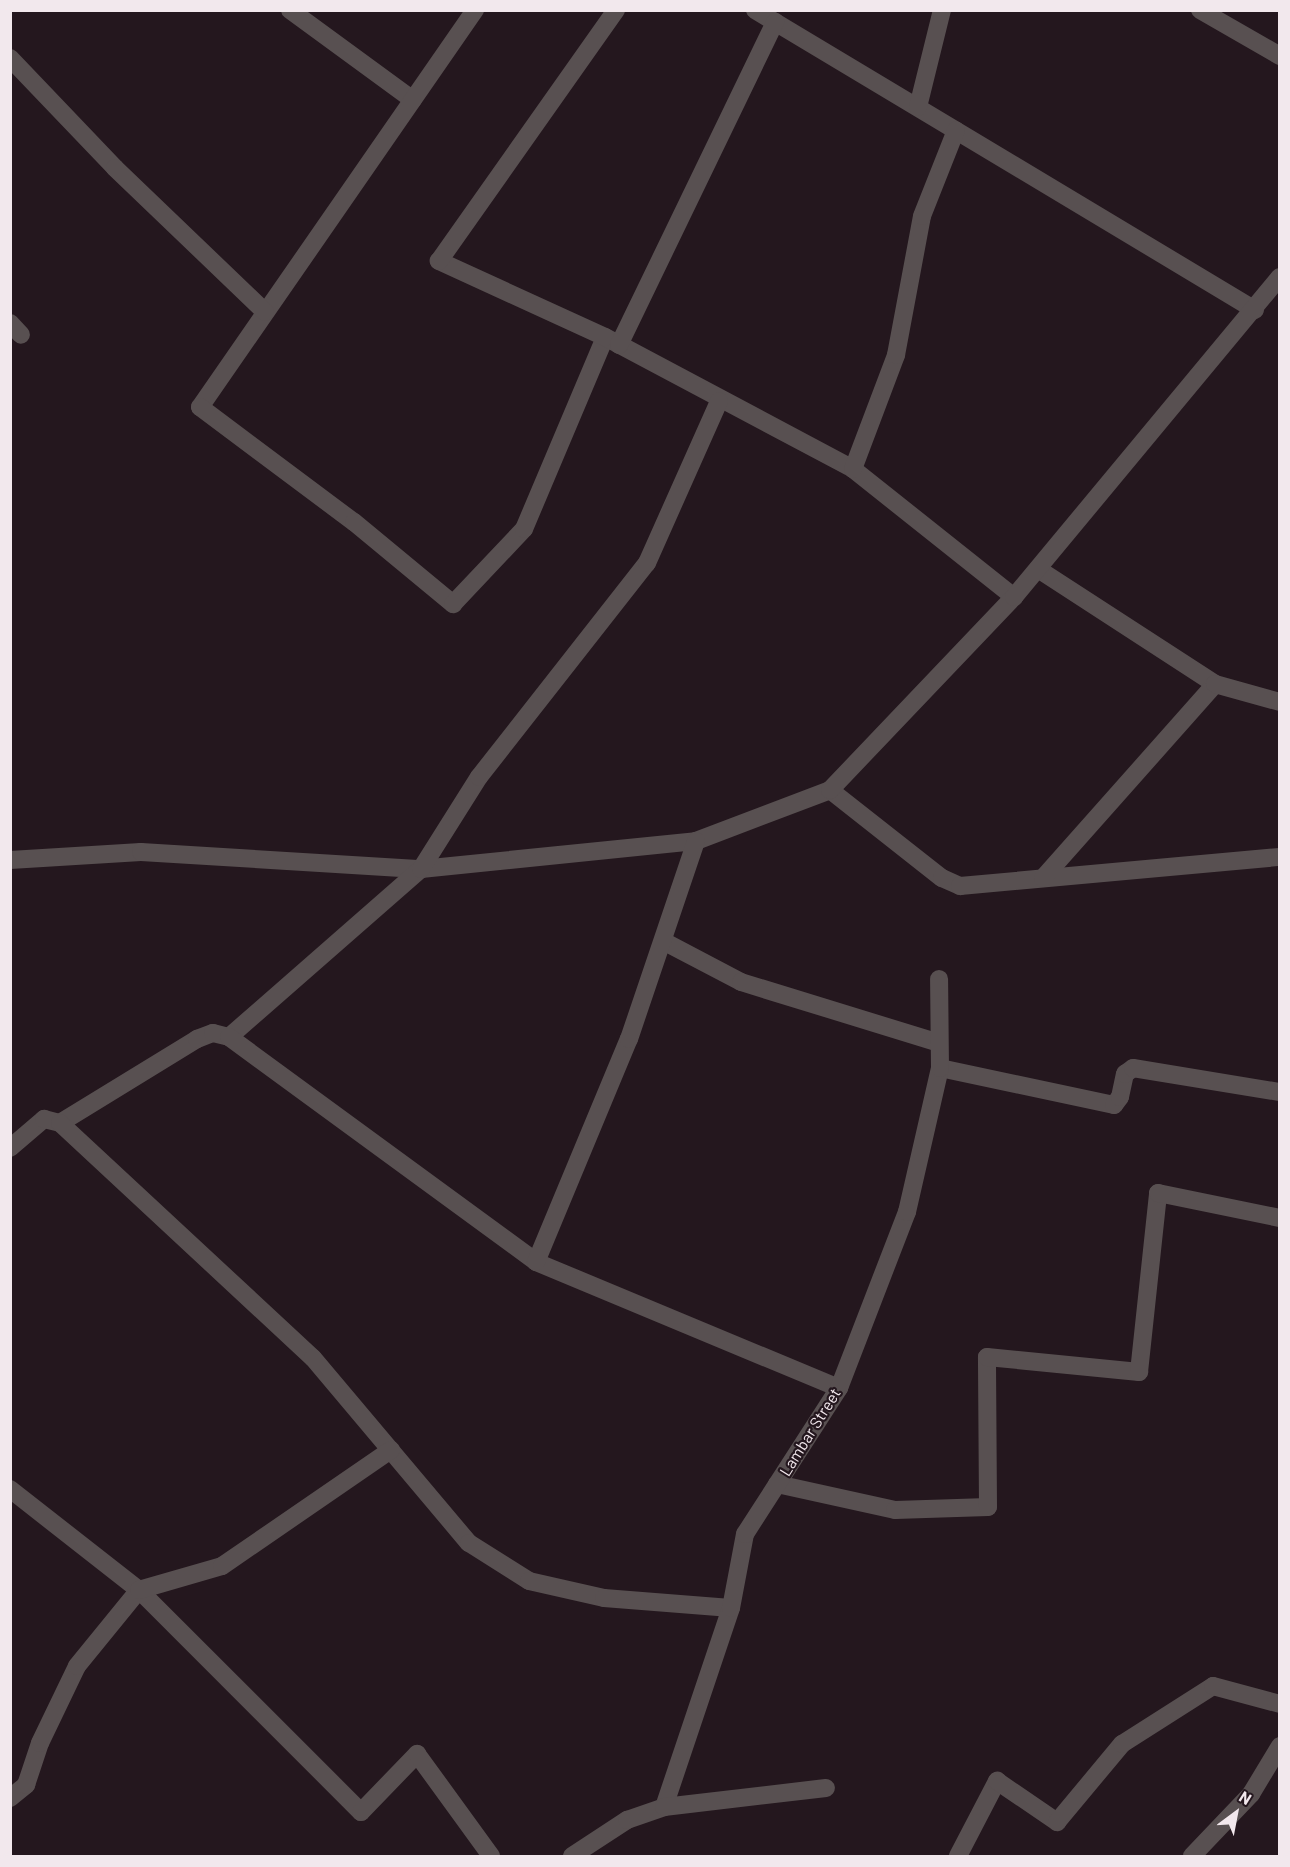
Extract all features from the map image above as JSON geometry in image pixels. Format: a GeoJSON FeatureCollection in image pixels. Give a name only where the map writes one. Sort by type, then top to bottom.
{"type":"FeatureCollection","features":[{"type":"Feature","properties":{"kind":"street"},"geometry":{"type":"LineString","coordinates":[[290,10],[413,100]]}},
{"type":"Feature","properties":{"kind":"street"},"geometry":{"type":"LineString","coordinates":[[475,10],[200,407],[354,522],[453,604],[524,530],[612,341],[775,22]]}},
{"type":"Feature","properties":{"kind":"street"},"geometry":{"type":"LineString","coordinates":[[616,10],[440,261],[612,341],[719,401],[853,470],[1014,597]]}},
{"type":"Feature","properties":{"kind":"street"},"geometry":{"type":"LineString","coordinates":[[755,10],[1255,310]]}},
{"type":"Feature","properties":{"kind":"street"},"geometry":{"type":"LineString","coordinates":[[918,107],[942,10]]}},
{"type":"Feature","properties":{"kind":"street"},"geometry":{"type":"LineString","coordinates":[[1200,10],[1280,56]]}},
{"type":"Feature","properties":{"kind":"street"},"geometry":{"type":"LineString","coordinates":[[10,58],[115,168],[265,312]]}},
{"type":"Feature","properties":{"kind":"street"},"geometry":{"type":"LineString","coordinates":[[853,470],[896,356],[922,216],[956,130]]}},
{"type":"Feature","properties":{"kind":"street"},"geometry":{"type":"LineString","coordinates":[[10,860],[141,852],[421,868],[696,841],[830,790],[1014,597],[1255,310],[1280,277]]}},
{"type":"Feature","properties":{"kind":"street"},"geometry":{"type":"LineString","coordinates":[[229,1037],[421,868],[478,777],[647,563],[719,401]]}},
{"type":"Feature","properties":{"kind":"street"},"geometry":{"type":"LineString","coordinates":[[1038,569],[1215,684],[1280,702]]}},
{"type":"Feature","properties":{"kind":"street"},"geometry":{"type":"LineString","coordinates":[[1043,878],[1215,684]]}},
{"type":"Feature","properties":{"kind":"street"},"geometry":{"type":"LineString","coordinates":[[830,790],[942,878],[960,886],[1280,857]]}},
{"type":"Feature","properties":{"kind":"street"},"geometry":{"type":"LineString","coordinates":[[536,1262],[629,1039],[696,841]]}},
{"type":"Feature","properties":{"kind":"street"},"geometry":{"type":"LineString","coordinates":[[663,941],[741,982],[939,1043]]}},
{"type":"Feature","properties":{"kind":"street","name":"Lambar Street"},"geometry":{"type":"LineString","coordinates":[[664,1807],[731,1608],[745,1534],[839,1388],[908,1212],[940,1068],[939,979]]}},
{"type":"Feature","properties":{"kind":"street"},"geometry":{"type":"LineString","coordinates":[[60,1123],[197,1039],[213,1033],[229,1037],[536,1262],[839,1388]]}},
{"type":"Feature","properties":{"kind":"street"},"geometry":{"type":"LineString","coordinates":[[940,1068],[1114,1105],[1120,1097],[1125,1074],[1133,1068],[1280,1092]]}},
{"type":"Feature","properties":{"kind":"street"},"geometry":{"type":"LineString","coordinates":[[10,1148],[44,1119],[60,1123],[313,1358],[470,1543],[529,1581],[604,1598],[731,1608]]}},
{"type":"Feature","properties":{"kind":"street"},"geometry":{"type":"LineString","coordinates":[[777,1484],[895,1510],[988,1507],[987,1357],[1139,1371],[1158,1193],[1280,1218]]}},
{"type":"Feature","properties":{"kind":"street"},"geometry":{"type":"LineString","coordinates":[[10,1798],[26,1785],[40,1743],[77,1666],[140,1590],[222,1566],[391,1450]]}},
{"type":"Feature","properties":{"kind":"street"},"geometry":{"type":"LineString","coordinates":[[10,1489],[140,1590],[361,1812],[417,1754],[491,1857]]}},
{"type":"Feature","properties":{"kind":"street"},"geometry":{"type":"LineString","coordinates":[[958,1857],[997,1781],[1057,1822],[1122,1744],[1213,1686],[1280,1704]]}},
{"type":"Feature","properties":{"kind":"street"},"geometry":{"type":"LineString","coordinates":[[1192,1857],[1251,1794],[1280,1746]]}},
{"type":"Feature","properties":{"kind":"street"},"geometry":{"type":"LineString","coordinates":[[572,1857],[627,1821],[664,1807],[826,1788]]}}]}
